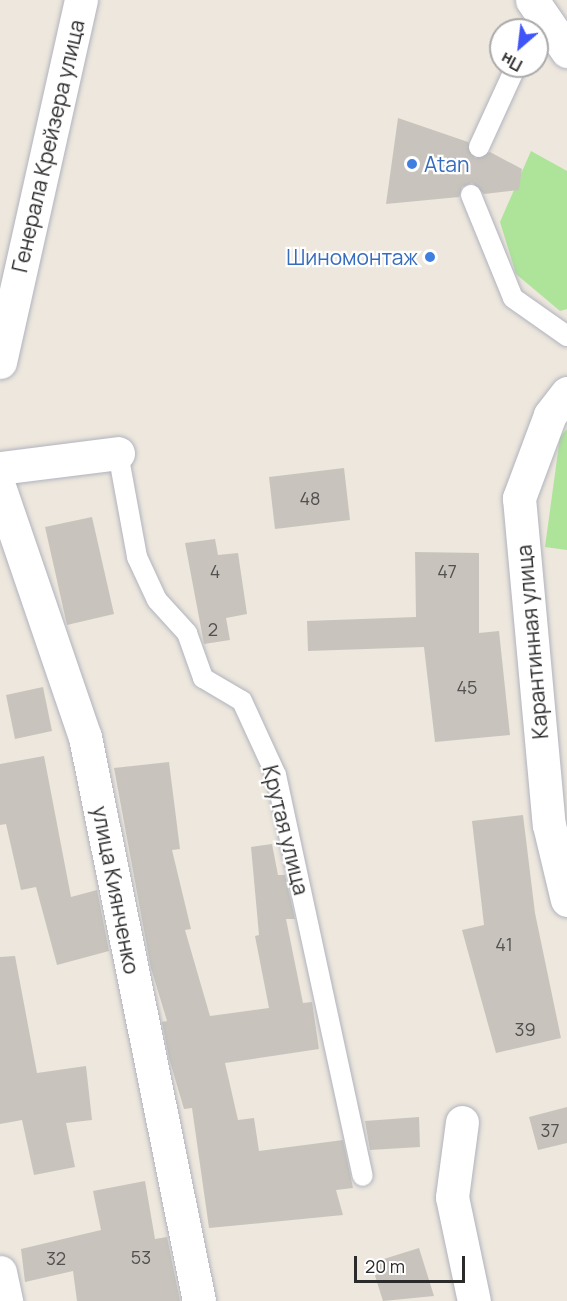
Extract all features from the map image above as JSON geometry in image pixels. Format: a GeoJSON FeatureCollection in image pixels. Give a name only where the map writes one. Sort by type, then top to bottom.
{"type":"FeatureCollection","features":[{"type":"Feature","properties":{"kind":"street","name":"Генерала Крейзера улица"},"geometry":{"type":"LineString","coordinates":[[0,362],[81,0]]}},
{"type":"Feature","properties":{"kind":"street"},"geometry":{"type":"LineString","coordinates":[[534,15],[567,51]]}},
{"type":"Feature","properties":{"kind":"street","name":"Карантинная улица"},"geometry":{"type":"LineString","coordinates":[[567,393],[550,414],[519,498],[549,825],[567,900]]}},
{"type":"Feature","properties":{"kind":"street"},"geometry":{"type":"LineString","coordinates":[[0,468],[118,453]]}},
{"type":"Feature","properties":{"kind":"street","name":"улица Киянченко"},"geometry":{"type":"LineString","coordinates":[[0,489],[85,737],[200,1301]]}},
{"type":"Feature","properties":{"kind":"street"},"geometry":{"type":"LineString","coordinates":[[462,1122],[452,1197],[474,1301]]}},
{"type":"Feature","properties":{"kind":"street"},"geometry":{"type":"LineString","coordinates":[[0,1272],[6,1301]]}},
{"type":"Feature","properties":{"kind":"lane"},"geometry":{"type":"LineString","coordinates":[[478,147],[510,78]]}},
{"type":"Feature","properties":{"kind":"lane"},"geometry":{"type":"LineString","coordinates":[[471,195],[513,298],[567,336]]}},
{"type":"Feature","properties":{"kind":"lane","name":"Крутая улица"},"geometry":{"type":"LineString","coordinates":[[118,453],[137,557],[157,600],[187,633],[203,678],[242,701],[276,775],[363,1176]]}},
{"type":"Feature","properties":{"kind":"green space"},"geometry":{"type":"Polygon","coordinates":[[[531,151],[567,171],[567,309],[560,311],[516,274],[500,222],[531,151]]]}},
{"type":"Feature","properties":{"kind":"green space"},"geometry":{"type":"Polygon","coordinates":[[[567,429],[567,550],[545,547],[560,437],[567,429]]]}},
{"type":"Feature","properties":{"kind":"building"},"geometry":{"type":"Polygon","coordinates":[[[398,118],[468,142],[475,158],[490,152],[522,169],[519,190],[484,194],[472,183],[462,187],[459,197],[386,204],[398,118]]]}},
{"type":"Feature","properties":{"kind":"building"},"geometry":{"type":"Polygon","coordinates":[[[344,468],[350,520],[275,529],[269,477],[344,468]]]}},
{"type":"Feature","properties":{"kind":"building"},"geometry":{"type":"Polygon","coordinates":[[[92,517],[114,614],[67,625],[45,527],[92,517]]]}},
{"type":"Feature","properties":{"kind":"building"},"geometry":{"type":"Polygon","coordinates":[[[215,539],[218,555],[238,553],[247,614],[226,618],[230,640],[204,644],[185,543],[215,539]]]}},
{"type":"Feature","properties":{"kind":"building"},"geometry":{"type":"Polygon","coordinates":[[[415,552],[479,553],[479,633],[499,631],[510,735],[435,742],[424,647],[308,651],[307,621],[416,617],[415,552]]]}},
{"type":"Feature","properties":{"kind":"building"},"geometry":{"type":"Polygon","coordinates":[[[43,687],[52,731],[15,739],[6,695],[43,687]]]}},
{"type":"Feature","properties":{"kind":"building"},"geometry":{"type":"Polygon","coordinates":[[[44,756],[71,897],[97,890],[109,951],[57,965],[36,887],[21,890],[6,824],[0,825],[0,764],[44,756]]]}},
{"type":"Feature","properties":{"kind":"building"},"geometry":{"type":"Polygon","coordinates":[[[169,762],[180,849],[172,850],[191,929],[185,930],[210,1016],[269,1008],[255,936],[259,935],[251,847],[272,844],[278,875],[285,875],[295,919],[286,919],[303,1003],[312,1002],[319,1049],[225,1063],[238,1120],[254,1118],[259,1151],[343,1140],[353,1188],[336,1190],[343,1215],[209,1228],[192,1108],[184,1109],[169,1058],[162,1022],[167,1021],[151,968],[114,768],[169,762]]]}},
{"type":"Feature","properties":{"kind":"building"},"geometry":{"type":"Polygon","coordinates":[[[523,815],[535,913],[561,1038],[496,1053],[462,930],[484,925],[472,821],[523,815]]]}},
{"type":"Feature","properties":{"kind":"building"},"geometry":{"type":"Polygon","coordinates":[[[15,956],[37,1073],[86,1066],[92,1120],[66,1123],[75,1167],[34,1175],[22,1120],[0,1124],[0,957],[15,956]]]}},
{"type":"Feature","properties":{"kind":"building"},"geometry":{"type":"Polygon","coordinates":[[[567,1107],[567,1143],[538,1150],[529,1117],[567,1107]]]}},
{"type":"Feature","properties":{"kind":"building"},"geometry":{"type":"Polygon","coordinates":[[[419,1117],[420,1147],[370,1150],[365,1121],[419,1117]]]}},
{"type":"Feature","properties":{"kind":"building"},"geometry":{"type":"Polygon","coordinates":[[[145,1181],[155,1239],[167,1237],[180,1301],[77,1301],[73,1271],[25,1282],[21,1249],[101,1230],[93,1191],[145,1181]]]}},
{"type":"Feature","properties":{"kind":"building"},"geometry":{"type":"Polygon","coordinates":[[[419,1248],[434,1296],[383,1301],[371,1263],[419,1248]]]}},
{"type":"Feature","properties":{"kind":"place","name":"Atan"},"geometry":{"type":"Point","coordinates":[412,164]}},
{"type":"Feature","properties":{"kind":"place","name":"Шиномонтаж"},"geometry":{"type":"Point","coordinates":[430,257]}}]}
